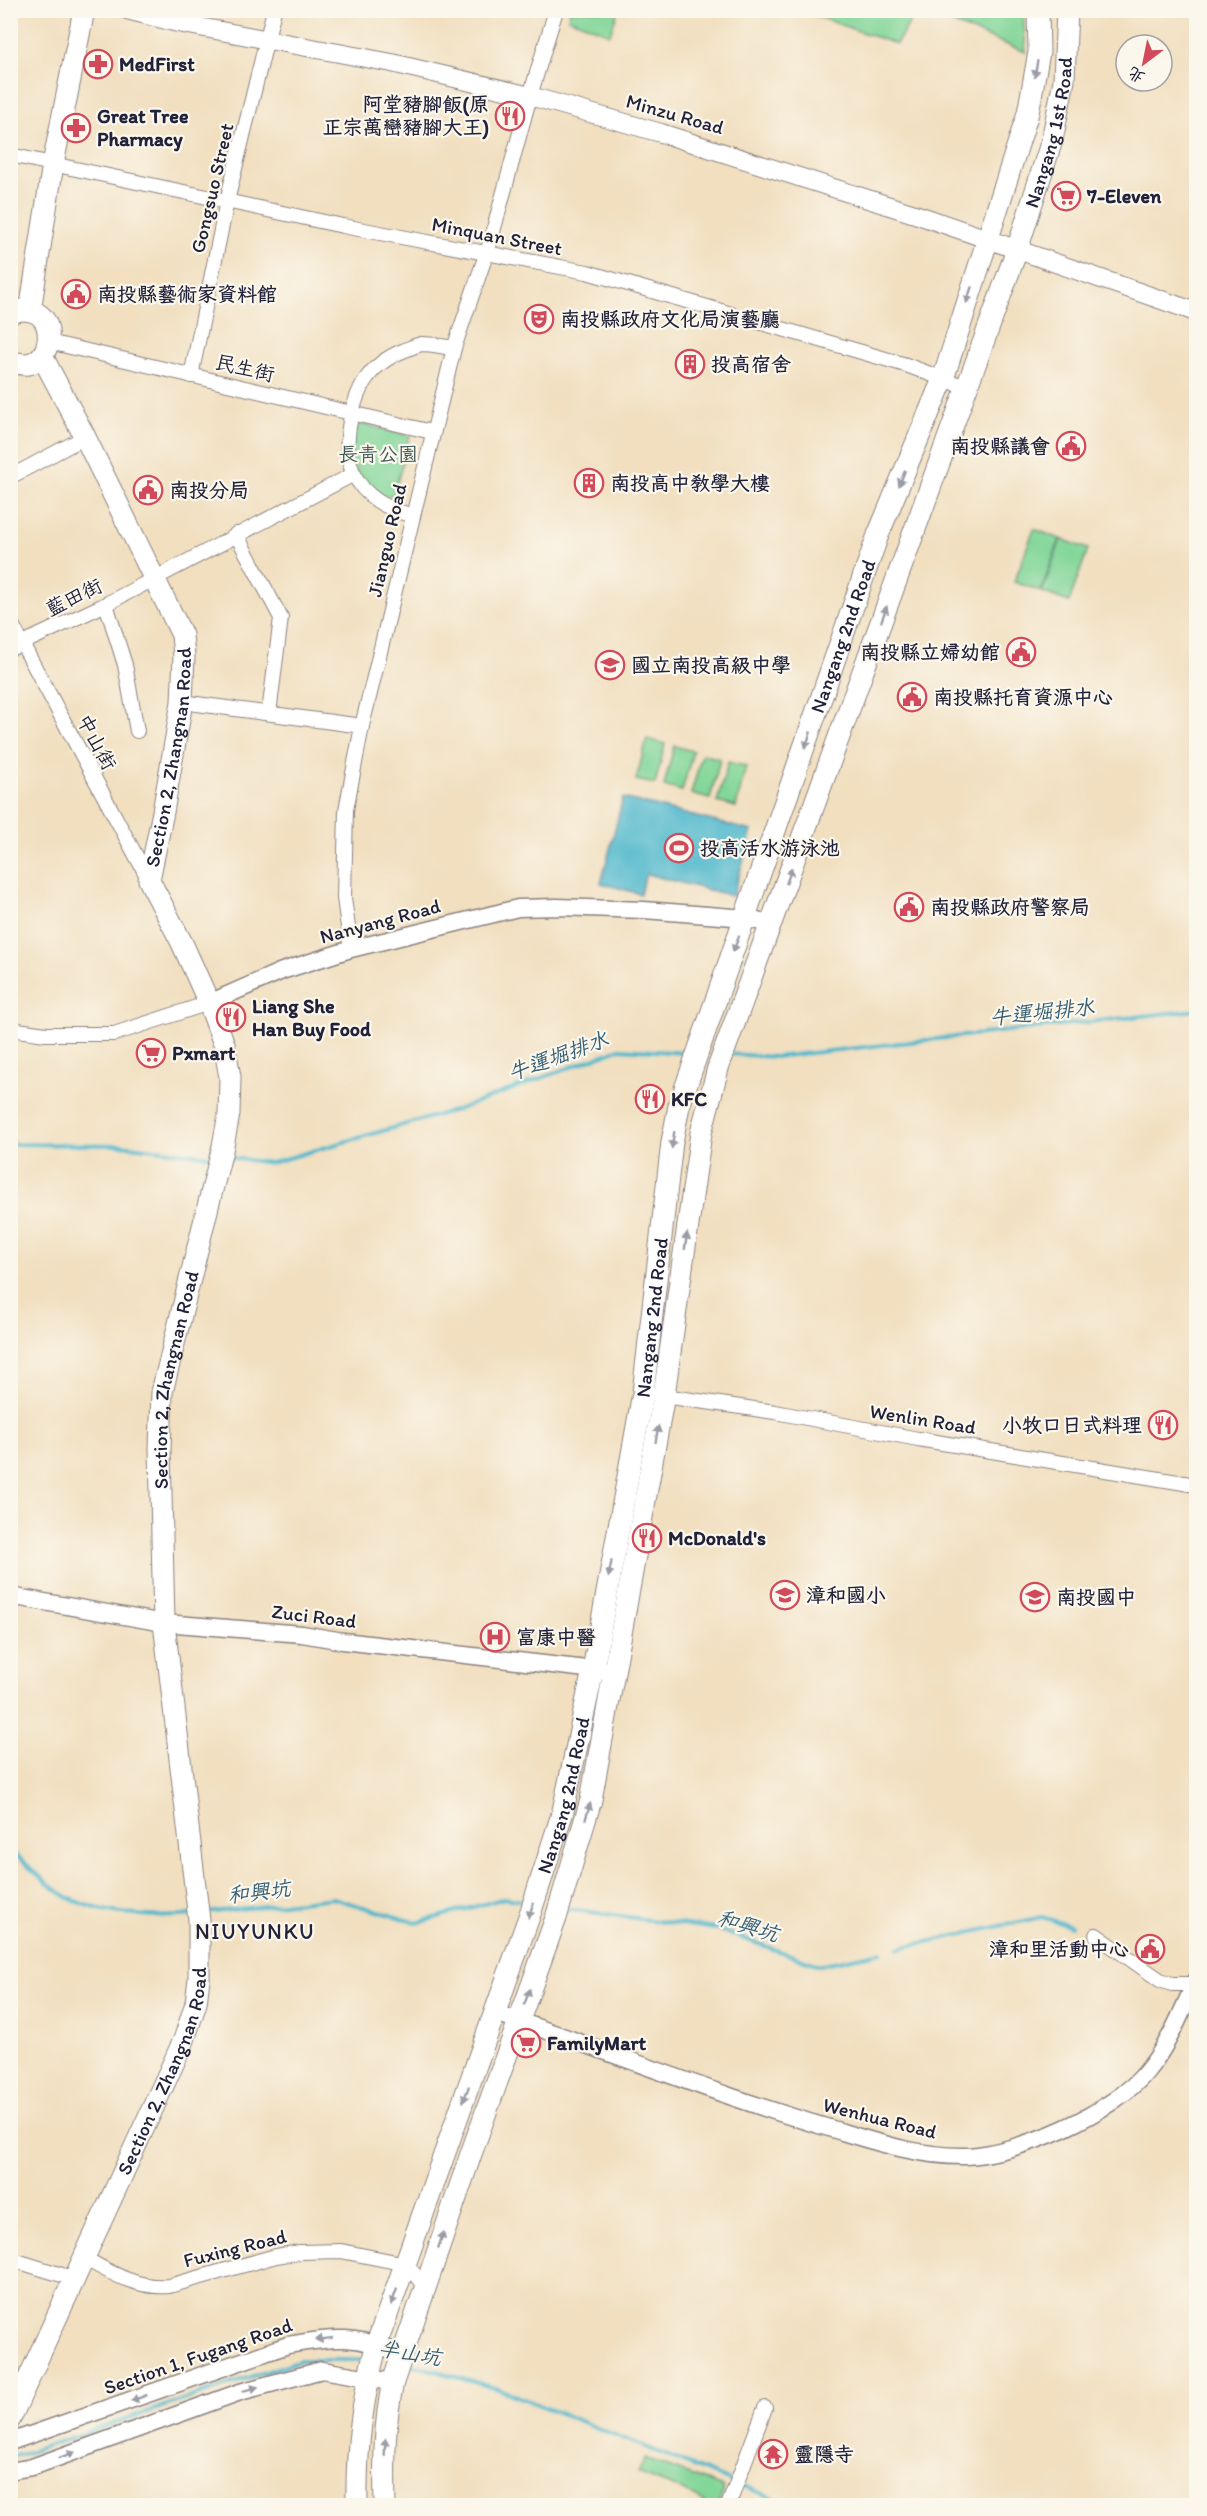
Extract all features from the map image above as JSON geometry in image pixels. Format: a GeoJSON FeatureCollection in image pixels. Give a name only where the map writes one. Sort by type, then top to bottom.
{"type":"FeatureCollection","features":[{"type":"Feature","properties":{"kind":"main road","name":"Section 2, Zhangnan Road"},"geometry":{"type":"LineString","coordinates":[[10,2419],[184,2040],[196,2003],[199,1979],[198,1914],[164,1623],[160,1448],[162,1392],[229,1114],[230,1077],[224,1044],[182,943],[149,880],[164,812],[182,702],[184,656],[182,635],[153,579],[45,349],[47,325],[38,314],[20,312],[84,10]]}},
{"type":"Feature","properties":{"kind":"main road","name":"Minzu Road"},"geometry":{"type":"LineString","coordinates":[[127,10],[178,23],[392,63],[530,96],[713,148],[1197,312]]}},
{"type":"Feature","properties":{"kind":"main road","name":"Nangang 1st Road"},"geometry":{"type":"LineString","coordinates":[[988,240],[1028,114],[1039,52],[1038,10]]}},
{"type":"Feature","properties":{"kind":"main road","name":"Nangang 1st Road"},"geometry":{"type":"LineString","coordinates":[[1017,250],[1052,140],[1064,80],[1066,10]]}},
{"type":"Feature","properties":{"kind":"main road","name":"Nangang 2nd Road"},"geometry":{"type":"LineString","coordinates":[[653,1394],[672,1142],[679,1106],[692,1063],[746,918],[878,535],[943,379],[988,240]]}},
{"type":"Feature","properties":{"kind":"main road","name":"Nangang 2nd Road"},"geometry":{"type":"LineString","coordinates":[[385,2505],[386,2415],[401,2354],[556,1918],[591,1800],[603,1671],[701,1133],[718,1068],[1017,250]]}},
{"type":"Feature","properties":{"kind":"main road"},"geometry":{"type":"LineString","coordinates":[[10,360],[24,363],[45,349]]}},
{"type":"Feature","properties":{"kind":"main road","name":"Nangang 2nd Road"},"geometry":{"type":"LineString","coordinates":[[357,2505],[356,2458],[361,2411],[377,2343],[531,1911],[563,1811],[603,1671]]}},
{"type":"Feature","properties":{"kind":"street","name":"Gongsuo Street"},"geometry":{"type":"LineString","coordinates":[[191,376],[227,201],[269,39],[274,10]]}},
{"type":"Feature","properties":{"kind":"street","name":"Jianguo Road"},"geometry":{"type":"LineString","coordinates":[[351,949],[344,898],[346,810],[362,726],[454,348],[486,254],[556,10]]}},
{"type":"Feature","properties":{"kind":"street","name":"Minquan Street"},"geometry":{"type":"LineString","coordinates":[[10,155],[609,278],[906,365],[968,388]]}},
{"type":"Feature","properties":{"kind":"street"},"geometry":{"type":"LineString","coordinates":[[413,516],[388,509],[378,503],[367,493],[354,474],[347,455],[355,398],[373,370],[390,356],[420,344],[454,348]]}},
{"type":"Feature","properties":{"kind":"street","name":"民生街"},"geometry":{"type":"LineString","coordinates":[[45,349],[191,376],[432,432]]}},
{"type":"Feature","properties":{"kind":"street"},"geometry":{"type":"LineString","coordinates":[[10,477],[85,437]]}},
{"type":"Feature","properties":{"kind":"street","name":"藍田街"},"geometry":{"type":"LineString","coordinates":[[16,646],[106,604],[354,474]]}},
{"type":"Feature","properties":{"kind":"street"},"geometry":{"type":"LineString","coordinates":[[236,534],[281,618],[268,712]]}},
{"type":"Feature","properties":{"kind":"street"},"geometry":{"type":"LineString","coordinates":[[106,604],[125,665],[137,731]]}},
{"type":"Feature","properties":{"kind":"street","name":"中山街"},"geometry":{"type":"LineString","coordinates":[[10,621],[16,646],[149,880]]}},
{"type":"Feature","properties":{"kind":"street"},"geometry":{"type":"LineString","coordinates":[[182,702],[362,726]]}},
{"type":"Feature","properties":{"kind":"street","name":"Nanyang Road"},"geometry":{"type":"LineString","coordinates":[[10,1029],[46,1034],[114,1034],[209,1004],[282,971],[351,949],[518,908],[633,910],[746,918],[772,925]]}},
{"type":"Feature","properties":{"kind":"street","name":"Wenlin Road"},"geometry":{"type":"LineString","coordinates":[[653,1394],[764,1410],[918,1439],[1197,1485]]}},
{"type":"Feature","properties":{"kind":"street","name":"Zuci Road"},"geometry":{"type":"LineString","coordinates":[[10,1596],[164,1623],[302,1634],[343,1641],[508,1658],[603,1671]]}},
{"type":"Feature","properties":{"kind":"street"},"geometry":{"type":"LineString","coordinates":[[1096,1935],[1160,1980],[1172,1984],[1196,1982]]}},
{"type":"Feature","properties":{"kind":"street","name":"Wenhua Road"},"geometry":{"type":"LineString","coordinates":[[495,2013],[781,2114],[924,2153],[966,2156],[1000,2152],[1030,2143],[1095,2112],[1117,2098],[1147,2072],[1171,2037],[1196,1982]]}},
{"type":"Feature","properties":{"kind":"street","name":"Fuxing Road"},"geometry":{"type":"LineString","coordinates":[[84,2258],[133,2283],[152,2287],[169,2286],[276,2256],[300,2252],[341,2251],[406,2264]]}},
{"type":"Feature","properties":{"kind":"street"},"geometry":{"type":"LineString","coordinates":[[10,2259],[75,2279]]}},
{"type":"Feature","properties":{"kind":"street"},"geometry":{"type":"LineString","coordinates":[[406,2264],[426,2288]]}},
{"type":"Feature","properties":{"kind":"street","name":"Section 1, Fugang Road"},"geometry":{"type":"LineString","coordinates":[[10,2442],[288,2345],[329,2338],[358,2339],[377,2343],[401,2354]]}},
{"type":"Feature","properties":{"kind":"street"},"geometry":{"type":"LineString","coordinates":[[10,2471],[32,2467],[250,2389],[322,2370],[393,2382]]}},
{"type":"Feature","properties":{"kind":"street"},"geometry":{"type":"LineString","coordinates":[[728,2505],[765,2408]]}},
{"type":"Feature","properties":{"kind":"green space"},"geometry":{"type":"Polygon","coordinates":[[[570,10],[618,11],[610,34],[568,18],[570,10]]]}},
{"type":"Feature","properties":{"kind":"green space"},"geometry":{"type":"Polygon","coordinates":[[[801,11],[917,11],[896,44],[801,11]]]}},
{"type":"Feature","properties":{"kind":"green space"},"geometry":{"type":"Polygon","coordinates":[[[921,11],[1023,11],[1026,52],[921,11]]]}},
{"type":"Feature","properties":{"kind":"green space","name":"長青公園"},"geometry":{"type":"Polygon","coordinates":[[[355,422],[410,436],[394,494],[386,498],[367,485],[353,465],[350,450],[355,422]]]}},
{"type":"Feature","properties":{"kind":"green space"},"geometry":{"type":"Polygon","coordinates":[[[1034,529],[1060,539],[1041,591],[1014,582],[1034,529]]]}},
{"type":"Feature","properties":{"kind":"green space"},"geometry":{"type":"Polygon","coordinates":[[[1061,539],[1088,549],[1069,602],[1042,592],[1061,539]]]}},
{"type":"Feature","properties":{"kind":"green space"},"geometry":{"type":"Polygon","coordinates":[[[647,739],[665,744],[655,784],[636,780],[647,739]]]}},
{"type":"Feature","properties":{"kind":"green space"},"geometry":{"type":"Polygon","coordinates":[[[674,746],[693,751],[682,791],[664,786],[674,746]]]}},
{"type":"Feature","properties":{"kind":"green space"},"geometry":{"type":"Polygon","coordinates":[[[702,754],[720,759],[710,799],[691,794],[702,754]]]}},
{"type":"Feature","properties":{"kind":"green space"},"geometry":{"type":"Polygon","coordinates":[[[728,762],[746,766],[736,807],[717,802],[728,762]]]}},
{"type":"Feature","properties":{"kind":"green space"},"geometry":{"type":"Polygon","coordinates":[[[645,2458],[724,2488],[718,2505],[709,2505],[686,2492],[638,2473],[645,2458]]]}},
{"type":"Feature","properties":{"kind":"water","name":"投高活水游泳池"},"geometry":{"type":"Polygon","coordinates":[[[623,798],[752,831],[733,896],[646,874],[640,894],[601,883],[623,798]]]}},
{"type":"Feature","properties":{"kind":"waterway","name":"牛運堀排水"},"geometry":{"type":"LineString","coordinates":[[729,1054],[775,1057],[1196,1010]]}},
{"type":"Feature","properties":{"kind":"waterway","name":"牛運堀排水"},"geometry":{"type":"LineString","coordinates":[[226,1157],[271,1163],[459,1109],[619,1049],[691,1053]]}},
{"type":"Feature","properties":{"kind":"waterway","name":"牛運堀排水"},"geometry":{"type":"LineString","coordinates":[[10,1144],[121,1145],[212,1156]]}},
{"type":"Feature","properties":{"kind":"waterway","name":"和興坑"},"geometry":{"type":"LineString","coordinates":[[10,1850],[64,1895],[91,1907],[126,1914],[192,1915]]}},
{"type":"Feature","properties":{"kind":"waterway","name":"和興坑"},"geometry":{"type":"LineString","coordinates":[[205,1913],[333,1898],[417,1923],[505,1898],[523,1901]]}},
{"type":"Feature","properties":{"kind":"waterway","name":"和興坑"},"geometry":{"type":"LineString","coordinates":[[568,1909],[716,1929],[819,1965],[881,1952]]}},
{"type":"Feature","properties":{"kind":"waterway","name":"和興坑"},"geometry":{"type":"LineString","coordinates":[[899,1948],[1042,1917],[1071,1926]]}},
{"type":"Feature","properties":{"kind":"waterway","name":"半山坑"},"geometry":{"type":"LineString","coordinates":[[10,2455],[20,2455],[301,2360],[366,2360]]}},
{"type":"Feature","properties":{"kind":"waterway","name":"半山坑"},"geometry":{"type":"LineString","coordinates":[[406,2365],[422,2367],[499,2389],[794,2506]]}},
{"type":"Feature","properties":{"kind":"place","name":"MedFirst"},"geometry":{"type":"Point","coordinates":[98,64]}},
{"type":"Feature","properties":{"kind":"place","name":"阿堂豬腳飯(原 正宗萬巒豬腳大王)"},"geometry":{"type":"Point","coordinates":[510,116]}},
{"type":"Feature","properties":{"kind":"place","name":"Great Tree Pharmacy"},"geometry":{"type":"Point","coordinates":[76,128]}},
{"type":"Feature","properties":{"kind":"place","name":"7-Eleven"},"geometry":{"type":"Point","coordinates":[1066,196]}},
{"type":"Feature","properties":{"kind":"place","name":"南投縣藝術家資料館"},"geometry":{"type":"Point","coordinates":[76,294]}},
{"type":"Feature","properties":{"kind":"place","name":"南投縣政府文化局演藝廳"},"geometry":{"type":"Point","coordinates":[539,319]}},
{"type":"Feature","properties":{"kind":"place","name":"投高宿舍"},"geometry":{"type":"Point","coordinates":[690,364]}},
{"type":"Feature","properties":{"kind":"place","name":"南投縣議會"},"geometry":{"type":"Point","coordinates":[1071,446]}},
{"type":"Feature","properties":{"kind":"place","name":"南投高中教學大樓"},"geometry":{"type":"Point","coordinates":[589,483]}},
{"type":"Feature","properties":{"kind":"place","name":"南投分局"},"geometry":{"type":"Point","coordinates":[148,490]}},
{"type":"Feature","properties":{"kind":"place","name":"南投縣立婦幼館"},"geometry":{"type":"Point","coordinates":[1021,652]}},
{"type":"Feature","properties":{"kind":"place","name":"國立南投高級中學"},"geometry":{"type":"Point","coordinates":[610,665]}},
{"type":"Feature","properties":{"kind":"place","name":"南投縣托育資源中心"},"geometry":{"type":"Point","coordinates":[912,697]}},
{"type":"Feature","properties":{"kind":"place","name":"投高活水游泳池"},"geometry":{"type":"Point","coordinates":[679,848]}},
{"type":"Feature","properties":{"kind":"place","name":"南投縣政府警察局"},"geometry":{"type":"Point","coordinates":[909,907]}},
{"type":"Feature","properties":{"kind":"place","name":"Liang She Han Buy Food"},"geometry":{"type":"Point","coordinates":[231,1017]}},
{"type":"Feature","properties":{"kind":"place","name":"Pxmart"},"geometry":{"type":"Point","coordinates":[151,1053]}},
{"type":"Feature","properties":{"kind":"place","name":"KFC"},"geometry":{"type":"Point","coordinates":[650,1099]}},
{"type":"Feature","properties":{"kind":"place","name":"小牧口日式料理"},"geometry":{"type":"Point","coordinates":[1163,1425]}},
{"type":"Feature","properties":{"kind":"place","name":"McDonald's"},"geometry":{"type":"Point","coordinates":[647,1538]}},
{"type":"Feature","properties":{"kind":"place","name":"漳和國小"},"geometry":{"type":"Point","coordinates":[785,1595]}},
{"type":"Feature","properties":{"kind":"place","name":"南投國中"},"geometry":{"type":"Point","coordinates":[1035,1597]}},
{"type":"Feature","properties":{"kind":"place","name":"富康中醫"},"geometry":{"type":"Point","coordinates":[495,1637]}},
{"type":"Feature","properties":{"kind":"place","name":"漳和里活動中心"},"geometry":{"type":"Point","coordinates":[1150,1949]}},
{"type":"Feature","properties":{"kind":"place","name":"FamilyMart"},"geometry":{"type":"Point","coordinates":[526,2043]}},
{"type":"Feature","properties":{"kind":"place","name":"靈隱寺"},"geometry":{"type":"Point","coordinates":[773,2454]}},
{"type":"Feature","properties":{"kind":"district","name":"NIUYUNKU"},"geometry":{"type":"Point","coordinates":[255,1931]}}]}
